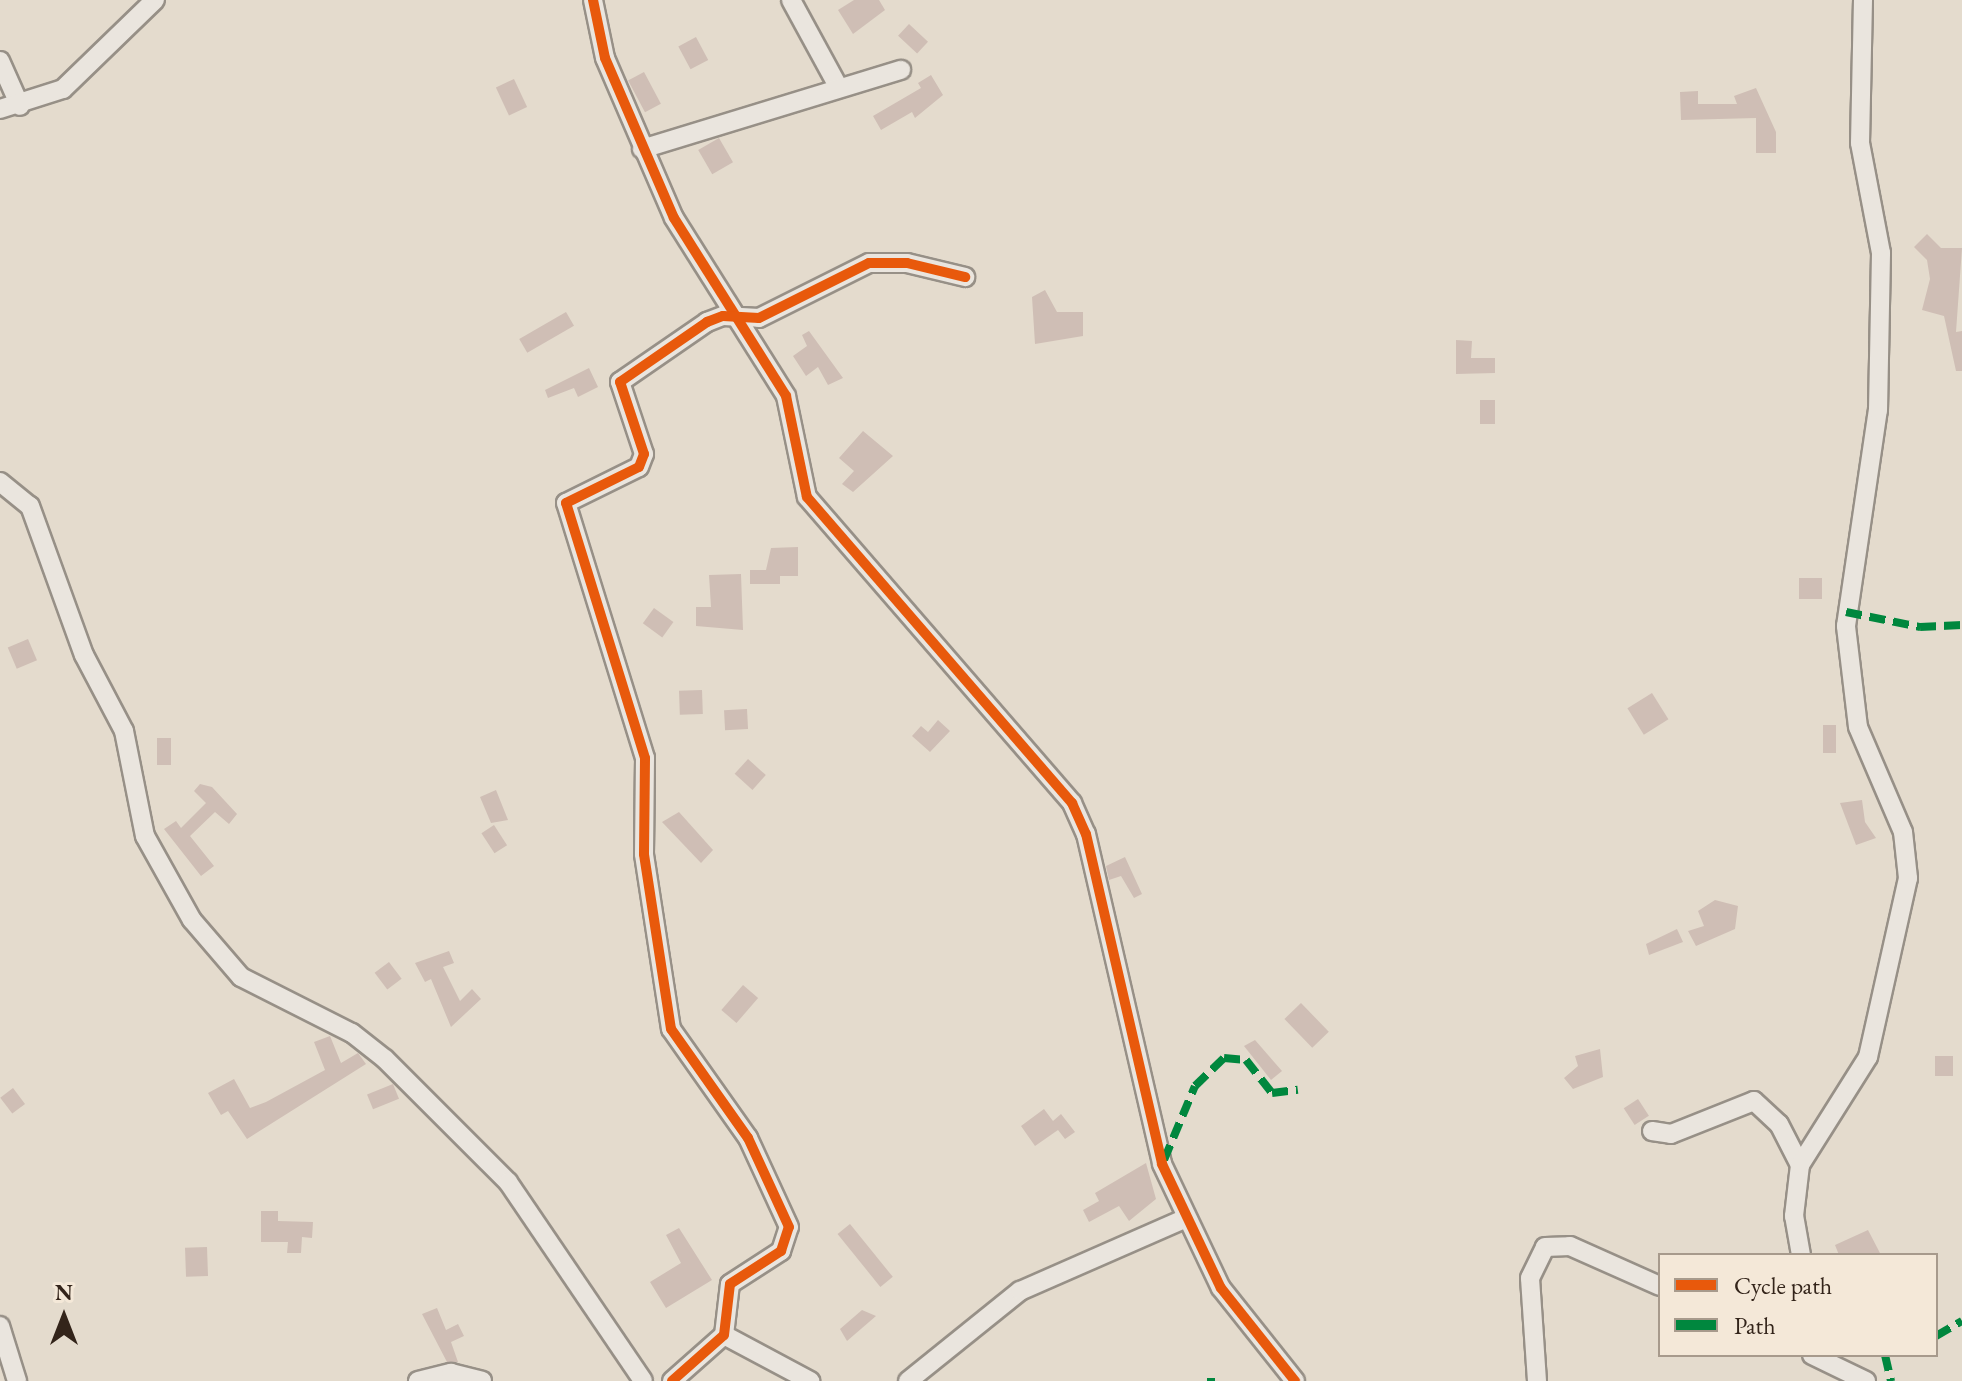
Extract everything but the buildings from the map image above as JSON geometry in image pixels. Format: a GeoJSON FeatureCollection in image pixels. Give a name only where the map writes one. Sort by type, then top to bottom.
{"type":"FeatureCollection","features":[{"type":"Feature","properties":{"kind":"street"},"geometry":{"type":"LineString","coordinates":[[0,109],[20,106],[81,77],[155,0]]}},
{"type":"Feature","properties":{"kind":"street"},"geometry":{"type":"LineString","coordinates":[[593,0],[605,58],[642,149],[732,316],[786,396],[807,497],[1072,803],[1088,845],[1145,1101],[1184,1219],[1251,1332],[1295,1381]]}},
{"type":"Feature","properties":{"kind":"street"},"geometry":{"type":"LineString","coordinates":[[791,0],[839,88]]}},
{"type":"Feature","properties":{"kind":"street"},"geometry":{"type":"LineString","coordinates":[[1801,1253],[1794,1216],[1800,1165],[1868,1057],[1908,878],[1903,832],[1858,727],[1846,626],[1878,410],[1881,253],[1860,143],[1863,0]]}},
{"type":"Feature","properties":{"kind":"street"},"geometry":{"type":"LineString","coordinates":[[0,61],[20,106]]}},
{"type":"Feature","properties":{"kind":"street"},"geometry":{"type":"LineString","coordinates":[[642,149],[901,70]]}},
{"type":"Feature","properties":{"kind":"street"},"geometry":{"type":"LineString","coordinates":[[672,1381],[724,1335],[730,1284],[781,1251],[789,1227],[748,1138],[671,1029],[644,854],[645,758],[566,509],[570,498],[629,475],[642,463],[620,382],[707,322],[732,316],[759,318],[869,263],[907,263],[965,277]]}},
{"type":"Feature","properties":{"kind":"street"},"geometry":{"type":"LineString","coordinates":[[0,482],[30,506],[84,655],[124,731],[145,836],[199,930],[223,961],[258,989],[352,1033],[385,1059],[508,1182],[643,1381]]}},
{"type":"Feature","properties":{"kind":"street"},"geometry":{"type":"LineString","coordinates":[[1652,1131],[1671,1134],[1754,1101],[1779,1124],[1800,1165]]}},
{"type":"Feature","properties":{"kind":"street"},"geometry":{"type":"LineString","coordinates":[[908,1381],[1020,1291],[1184,1219]]}},
{"type":"Feature","properties":{"kind":"street"},"geometry":{"type":"LineString","coordinates":[[1537,1381],[1530,1278],[1545,1247],[1570,1246],[1658,1285]]}},
{"type":"Feature","properties":{"kind":"street"},"geometry":{"type":"LineString","coordinates":[[0,1326],[17,1381]]}},
{"type":"Feature","properties":{"kind":"street"},"geometry":{"type":"LineString","coordinates":[[724,1335],[810,1381]]}},
{"type":"Feature","properties":{"kind":"street"},"geometry":{"type":"LineString","coordinates":[[1816,1357],[1866,1381]]}},
{"type":"Feature","properties":{"kind":"street"},"geometry":{"type":"LineString","coordinates":[[418,1381],[451,1373],[482,1381]]}},
{"type":"Feature","properties":{"kind":"marked path"},"geometry":{"type":"LineString","coordinates":[[1846,612],[1920,627],[1962,625]]}},
{"type":"Feature","properties":{"kind":"marked path"},"geometry":{"type":"LineString","coordinates":[[1164,1160],[1195,1086],[1224,1058],[1246,1060],[1272,1093],[1298,1090]]}},
{"type":"Feature","properties":{"kind":"marked path"},"geometry":{"type":"LineString","coordinates":[[1938,1335],[1962,1321]]}},
{"type":"Feature","properties":{"kind":"marked path"},"geometry":{"type":"LineString","coordinates":[[1885,1357],[1891,1381]]}},
{"type":"Feature","properties":{"kind":"cycle path"},"geometry":{"type":"LineString","coordinates":[[593,0],[605,58],[674,218],[786,396],[807,497],[1072,803],[1086,834],[1162,1164],[1221,1288],[1295,1381]]}},
{"type":"Feature","properties":{"kind":"cycle path"},"geometry":{"type":"LineString","coordinates":[[672,1381],[724,1335],[730,1284],[781,1251],[789,1227],[748,1138],[671,1029],[644,854],[645,758],[566,503],[639,467],[644,454],[620,382],[707,322],[723,316],[759,318],[869,263],[907,263],[965,277]]}}]}
